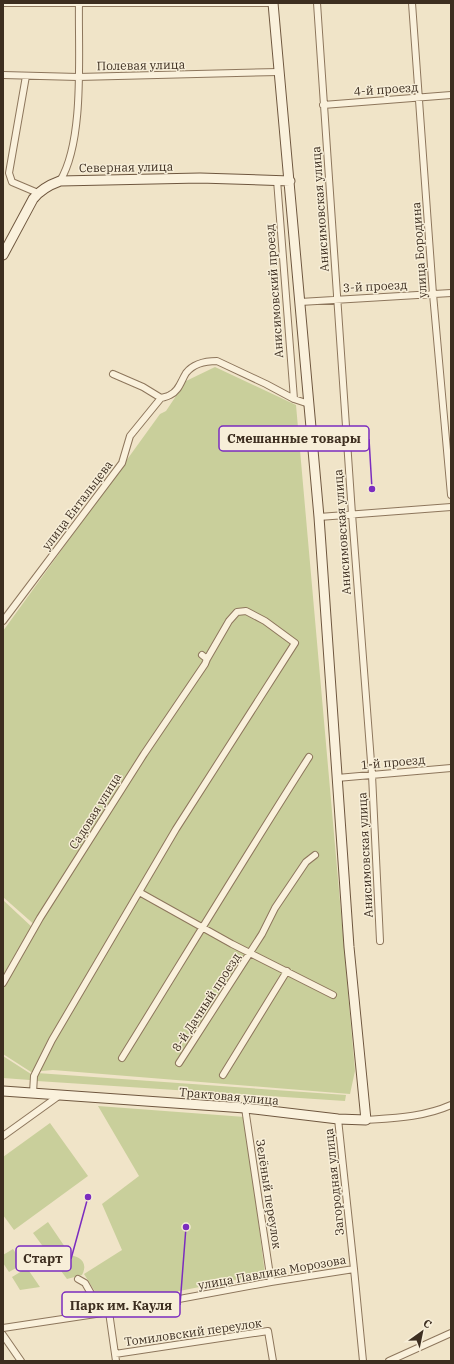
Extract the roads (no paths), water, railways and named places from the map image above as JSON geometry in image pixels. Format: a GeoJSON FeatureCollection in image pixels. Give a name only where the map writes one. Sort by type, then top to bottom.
{"type":"FeatureCollection","features":[{"type":"Feature","properties":{"kind":"street"},"geometry":{"type":"LineString","coordinates":[[3,3],[273,3],[319,517],[349,946],[366,1120]]}},
{"type":"Feature","properties":{"kind":"street"},"geometry":{"type":"LineString","coordinates":[[60,181],[66,171],[77,116],[79,3]]}},
{"type":"Feature","properties":{"kind":"street","name":"Анисимовская улица"},"geometry":{"type":"LineString","coordinates":[[317,3],[352,514],[372,775],[380,941]]}},
{"type":"Feature","properties":{"kind":"street","name":"улица Бородина"},"geometry":{"type":"LineString","coordinates":[[412,3],[433,294],[451,495]]}},
{"type":"Feature","properties":{"kind":"street","name":"Полевая улица"},"geometry":{"type":"LineString","coordinates":[[3,75],[78,77],[279,72]]}},
{"type":"Feature","properties":{"kind":"street"},"geometry":{"type":"LineString","coordinates":[[26,76],[9,173],[12,182],[38,193]]}},
{"type":"Feature","properties":{"kind":"street","name":"4-й проезд"},"geometry":{"type":"LineString","coordinates":[[323,104],[451,95]]}},
{"type":"Feature","properties":{"kind":"street","name":"Северная улица"},"geometry":{"type":"LineString","coordinates":[[3,255],[33,199],[38,193],[49,185],[60,181],[200,178],[290,180]]}},
{"type":"Feature","properties":{"kind":"street","name":"Анисимовский проезд"},"geometry":{"type":"LineString","coordinates":[[277,180],[294,399]]}},
{"type":"Feature","properties":{"kind":"street","name":"3-й проезд"},"geometry":{"type":"LineString","coordinates":[[300,302],[451,293]]}},
{"type":"Feature","properties":{"kind":"street"},"geometry":{"type":"LineString","coordinates":[[113,374],[143,386],[161,398],[171,395],[193,367],[210,361],[217,361],[294,399],[309,404]]}},
{"type":"Feature","properties":{"kind":"street","name":"улица Ентальцева"},"geometry":{"type":"LineString","coordinates":[[3,621],[122,463],[130,436],[161,398]]}},
{"type":"Feature","properties":{"kind":"street"},"geometry":{"type":"LineString","coordinates":[[319,517],[451,507]]}},
{"type":"Feature","properties":{"kind":"street","name":"Садовая улица"},"geometry":{"type":"LineString","coordinates":[[3,984],[40,918],[144,754],[205,664],[204,657],[237,612],[246,611],[265,621],[295,643],[176,829],[139,892]]}},
{"type":"Feature","properties":{"kind":"street"},"geometry":{"type":"LineString","coordinates":[[122,1058],[309,757]]}},
{"type":"Feature","properties":{"kind":"street","name":"1-й проезд"},"geometry":{"type":"LineString","coordinates":[[337,778],[451,768]]}},
{"type":"Feature","properties":{"kind":"street","name":"8-й Дачный проезд"},"geometry":{"type":"LineString","coordinates":[[179,1063],[262,934],[275,908],[306,862],[315,855]]}},
{"type":"Feature","properties":{"kind":"street"},"geometry":{"type":"LineString","coordinates":[[33,1093],[34,1076],[52,1040],[139,892],[250,953],[333,995]]}},
{"type":"Feature","properties":{"kind":"street"},"geometry":{"type":"LineString","coordinates":[[223,1075],[287,971]]}},
{"type":"Feature","properties":{"kind":"street","name":"Трактовая улица"},"geometry":{"type":"LineString","coordinates":[[3,1092],[61,1094],[245,1108],[338,1119],[366,1120],[412,1117],[441,1110],[451,1105]]}},
{"type":"Feature","properties":{"kind":"street"},"geometry":{"type":"LineString","coordinates":[[3,1136],[61,1094]]}},
{"type":"Feature","properties":{"kind":"street","name":"Зелёный переулок"},"geometry":{"type":"LineString","coordinates":[[245,1108],[271,1282]]}},
{"type":"Feature","properties":{"kind":"street","name":"Загородная улица"},"geometry":{"type":"LineString","coordinates":[[338,1119],[363,1361]]}},
{"type":"Feature","properties":{"kind":"street","name":"улица Павлика Морозова"},"geometry":{"type":"LineString","coordinates":[[3,1328],[109,1312],[271,1282],[354,1269]]}},
{"type":"Feature","properties":{"kind":"street"},"geometry":{"type":"LineString","coordinates":[[78,1280],[85,1283],[102,1313]]}},
{"type":"Feature","properties":{"kind":"street"},"geometry":{"type":"LineString","coordinates":[[109,1312],[116,1361]]}},
{"type":"Feature","properties":{"kind":"street","name":"Томиловский переулок"},"geometry":{"type":"LineString","coordinates":[[115,1354],[268,1331],[273,1361]]}},
{"type":"Feature","properties":{"kind":"street"},"geometry":{"type":"LineString","coordinates":[[390,1361],[451,1333]]}},
{"type":"Feature","properties":{"kind":"street"},"geometry":{"type":"LineString","coordinates":[[3,1335],[21,1361]]}},
{"type":"Feature","properties":{"kind":"place","name":"Смешанные товары"},"geometry":{"type":"Point","coordinates":[372,489]}},
{"type":"Feature","properties":{"kind":"place","name":"Старт"},"geometry":{"type":"Point","coordinates":[88,1197]}},
{"type":"Feature","properties":{"kind":"place","name":"Парк им. Кауля"},"geometry":{"type":"Point","coordinates":[186,1227]}}]}
